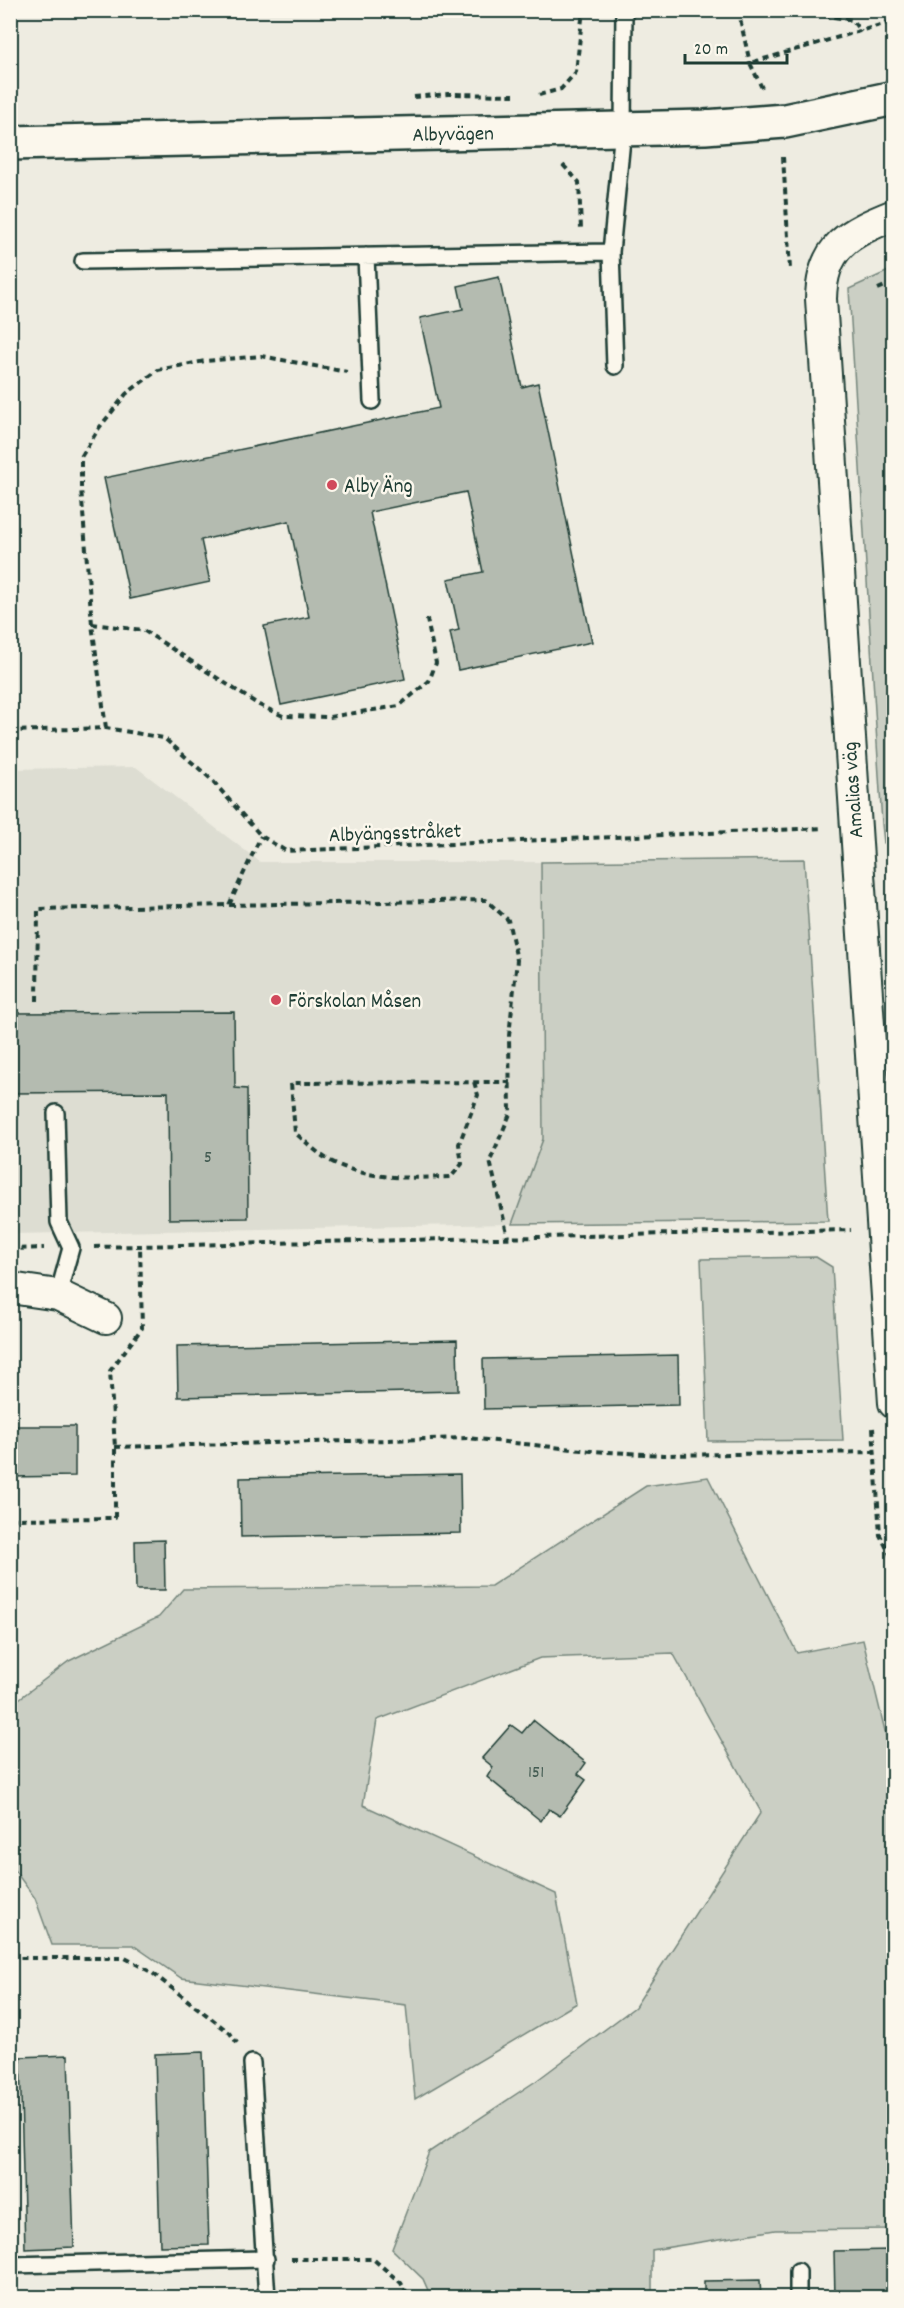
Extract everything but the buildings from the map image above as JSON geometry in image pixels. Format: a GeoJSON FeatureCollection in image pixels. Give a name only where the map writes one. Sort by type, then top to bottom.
{"type":"FeatureCollection","features":[{"type":"Feature","properties":{"kind":"street","name":"Albyvägen"},"geometry":{"type":"LineString","coordinates":[[10,143],[623,129],[785,121],[894,98]]}},
{"type":"Feature","properties":{"kind":"street","name":"Amalias väg"},"geometry":{"type":"LineString","coordinates":[[894,215],[857,230],[836,246],[821,281],[821,299],[894,1403]]}},
{"type":"Feature","properties":{"kind":"street"},"geometry":{"type":"LineString","coordinates":[[10,1288],[58,1295],[106,1318]]}},
{"type":"Feature","properties":{"kind":"lane"},"geometry":{"type":"LineString","coordinates":[[615,366],[611,252],[623,129],[624,10]]}},
{"type":"Feature","properties":{"kind":"lane"},"geometry":{"type":"LineString","coordinates":[[83,261],[611,252]]}},
{"type":"Feature","properties":{"kind":"lane"},"geometry":{"type":"LineString","coordinates":[[366,256],[372,401]]}},
{"type":"Feature","properties":{"kind":"lane"},"geometry":{"type":"LineString","coordinates":[[56,1113],[59,1222],[71,1248],[58,1295]]}},
{"type":"Feature","properties":{"kind":"lane"},"geometry":{"type":"LineString","coordinates":[[252,2063],[267,2298]]}},
{"type":"Feature","properties":{"kind":"lane"},"geometry":{"type":"LineString","coordinates":[[10,2265],[266,2259]]}},
{"type":"Feature","properties":{"kind":"lane"},"geometry":{"type":"LineString","coordinates":[[798,2271],[798,2298]]}},
{"type":"Feature","properties":{"kind":"path"},"geometry":{"type":"LineString","coordinates":[[539,95],[561,89],[576,72],[583,10]]}},
{"type":"Feature","properties":{"kind":"path"},"geometry":{"type":"LineString","coordinates":[[738,10],[750,63],[762,89]]}},
{"type":"Feature","properties":{"kind":"path"},"geometry":{"type":"LineString","coordinates":[[793,10],[852,21],[861,32]]}},
{"type":"Feature","properties":{"kind":"path"},"geometry":{"type":"LineString","coordinates":[[750,63],[894,21]]}},
{"type":"Feature","properties":{"kind":"path"},"geometry":{"type":"LineString","coordinates":[[555,162],[563,165],[579,182],[581,252]]}},
{"type":"Feature","properties":{"kind":"path"},"geometry":{"type":"LineString","coordinates":[[878,289],[894,282]]}},
{"type":"Feature","properties":{"kind":"path"},"geometry":{"type":"LineString","coordinates":[[106,728],[92,624],[81,457],[99,428],[126,394],[158,370],[205,361],[261,356],[371,378]]}},
{"type":"Feature","properties":{"kind":"path"},"geometry":{"type":"LineString","coordinates":[[92,624],[143,630],[259,705],[283,716],[329,717],[399,706],[429,681],[436,663],[426,615]]}},
{"type":"Feature","properties":{"kind":"path","name":"Albyängsstråket"},"geometry":{"type":"LineString","coordinates":[[10,731],[106,728],[164,738],[211,779],[261,836],[286,851],[826,828]]}},
{"type":"Feature","properties":{"kind":"path"},"geometry":{"type":"LineString","coordinates":[[229,905],[261,836]]}},
{"type":"Feature","properties":{"kind":"path"},"geometry":{"type":"LineString","coordinates":[[37,1001],[38,909],[486,900],[508,920],[517,960],[509,1035],[510,1114],[490,1161],[508,1237]]}},
{"type":"Feature","properties":{"kind":"path"},"geometry":{"type":"LineString","coordinates":[[474,1082],[478,1095],[459,1144],[462,1164],[452,1177],[395,1178],[354,1170],[324,1157],[295,1133],[291,1083],[474,1082],[510,1082]]}},
{"type":"Feature","properties":{"kind":"path"},"geometry":{"type":"LineString","coordinates":[[10,1249],[855,1230]]}},
{"type":"Feature","properties":{"kind":"path"},"geometry":{"type":"LineString","coordinates":[[10,1519],[115,1518],[115,1447],[110,1371],[142,1328],[140,1246]]}},
{"type":"Feature","properties":{"kind":"path"},"geometry":{"type":"LineString","coordinates":[[115,1447],[467,1438],[591,1451],[663,1455],[876,1452]]}},
{"type":"Feature","properties":{"kind":"path"},"geometry":{"type":"LineString","coordinates":[[10,1958],[124,1958],[151,1972],[230,2033],[252,2063]]}},
{"type":"Feature","properties":{"kind":"path"},"geometry":{"type":"LineString","coordinates":[[266,2259],[373,2259],[401,2283],[409,2298]]}},
{"type":"Feature","properties":{"kind":"shaded area"},"geometry":{"type":"Polygon","coordinates":[[[893,269],[893,845],[884,843],[882,824],[849,289],[893,269]]]}},
{"type":"Feature","properties":{"kind":"shaded area","name":"Förskolan Måsen"},"geometry":{"type":"Polygon","coordinates":[[[136,767],[260,862],[541,862],[543,1139],[512,1224],[11,1234],[10,769],[136,767]]]}},
{"type":"Feature","properties":{"kind":"shaded area"},"geometry":{"type":"Polygon","coordinates":[[[804,859],[828,1221],[512,1224],[543,1139],[541,862],[804,859]]]}},
{"type":"Feature","properties":{"kind":"shaded area"},"geometry":{"type":"Polygon","coordinates":[[[816,1257],[832,1267],[843,1440],[708,1441],[701,1259],[816,1257]]]}},
{"type":"Feature","properties":{"kind":"shaded area"},"geometry":{"type":"Polygon","coordinates":[[[708,1477],[797,1653],[863,1640],[893,1764],[893,2229],[775,2230],[652,2250],[652,2297],[431,2297],[423,2279],[392,2249],[429,2152],[536,2081],[635,2007],[761,1812],[673,1653],[540,1658],[377,1720],[363,1805],[556,1894],[577,2003],[415,2099],[406,2005],[181,1978],[133,1945],[52,1945],[35,1898],[15,1871],[11,1869],[11,1705],[69,1661],[159,1617],[183,1589],[491,1586],[646,1486],[708,1477]]]}},
{"type":"Feature","properties":{"kind":"place","name":"Alby Äng"},"geometry":{"type":"Point","coordinates":[332,485]}},
{"type":"Feature","properties":{"kind":"place","name":"Förskolan Måsen"},"geometry":{"type":"Point","coordinates":[276,1000]}}]}
